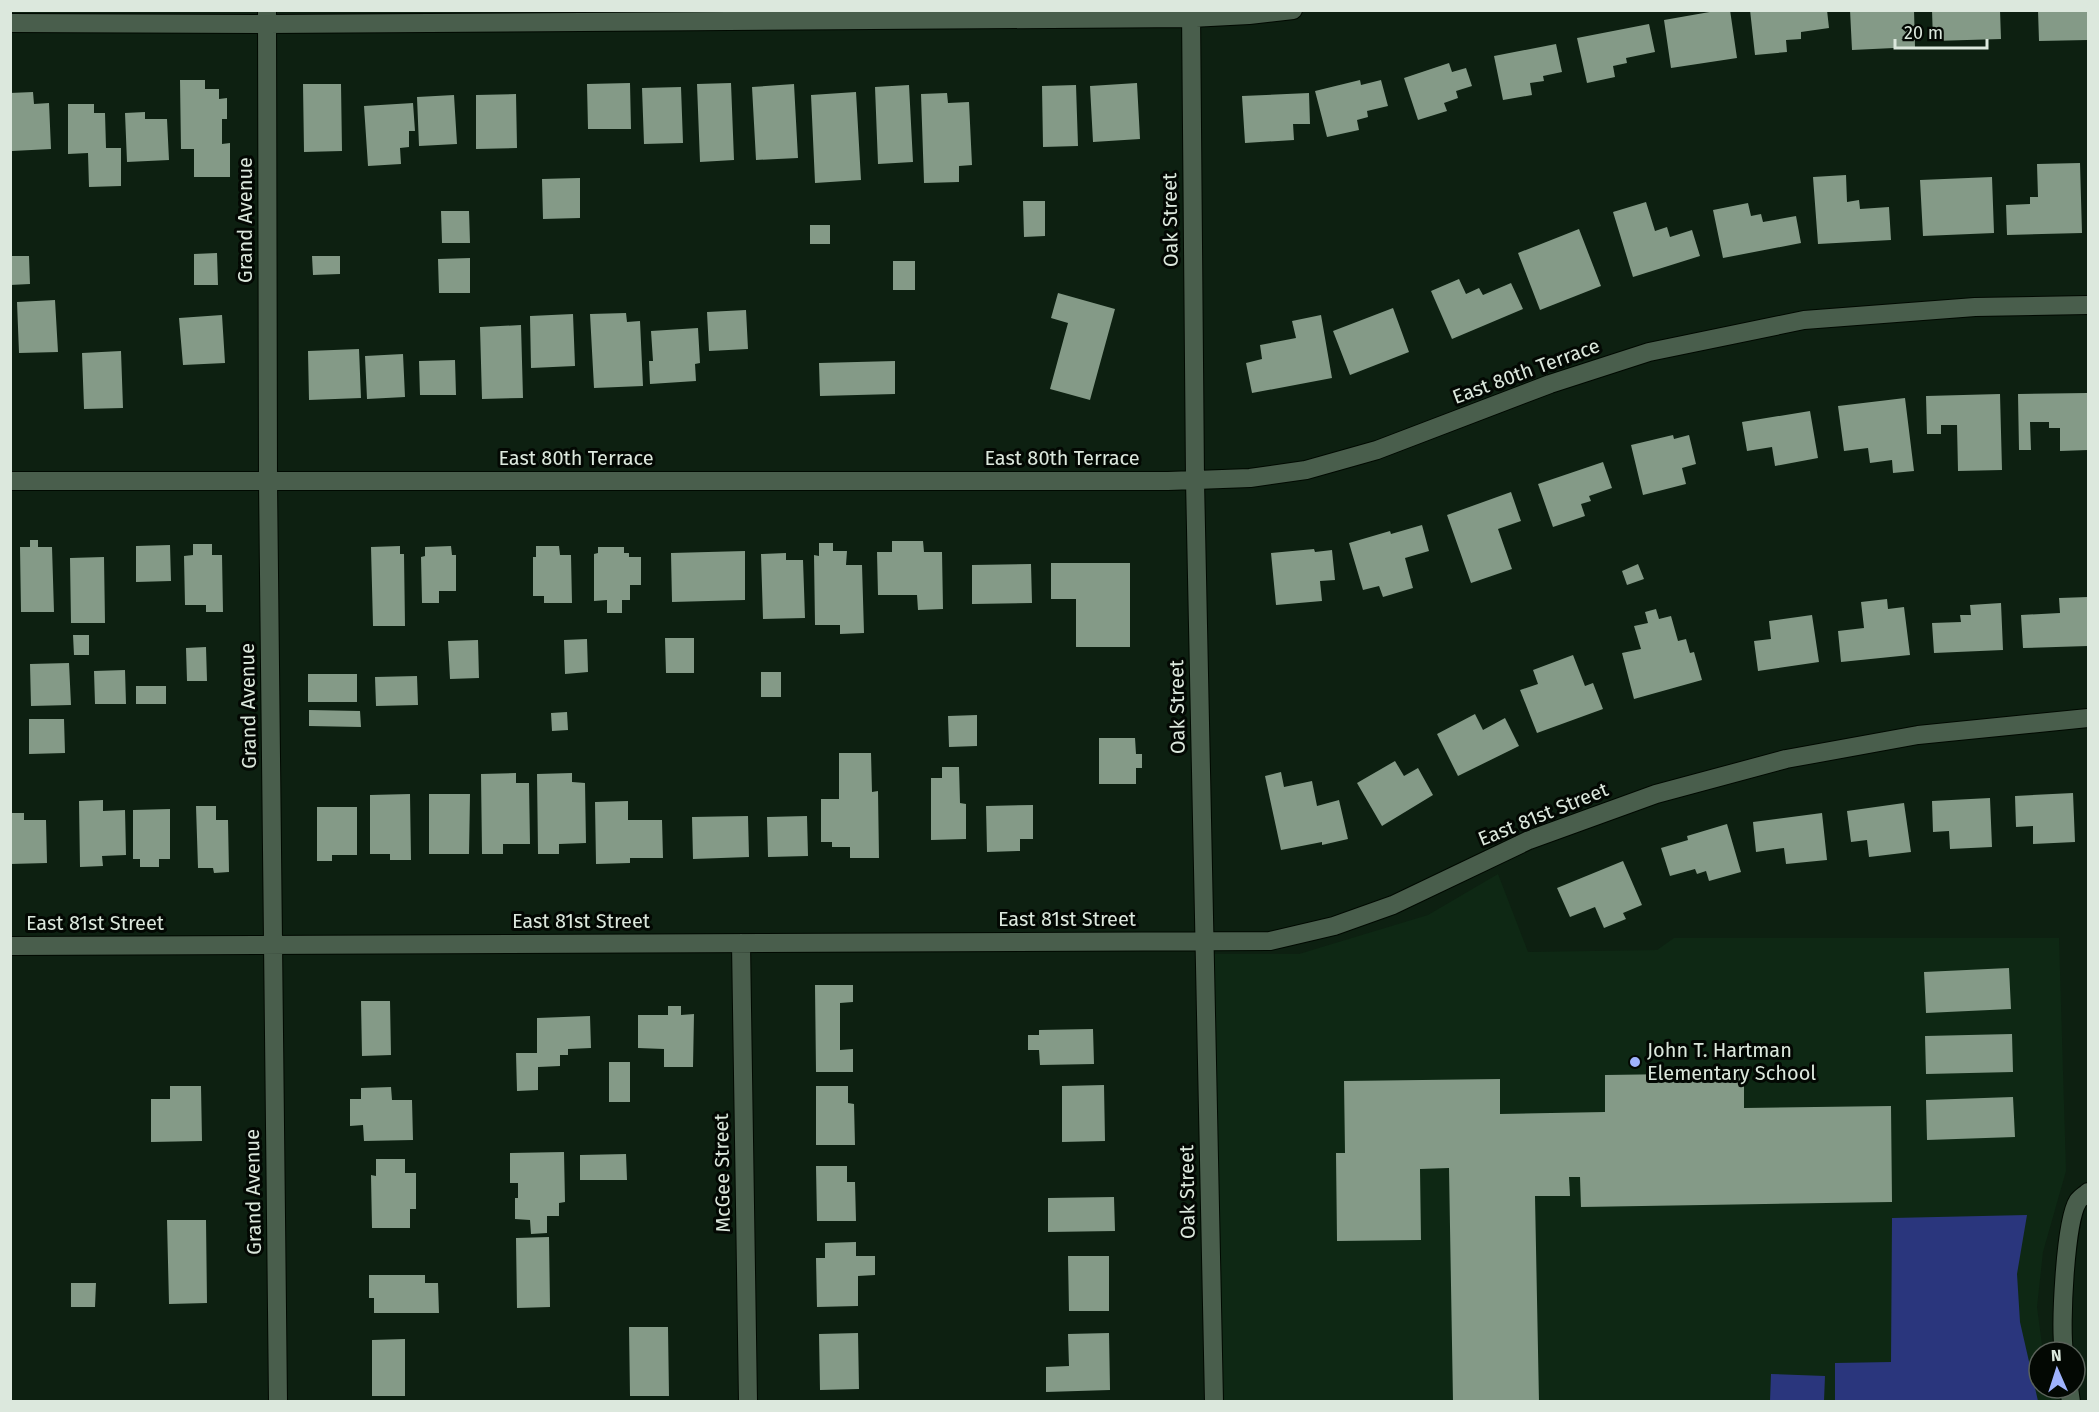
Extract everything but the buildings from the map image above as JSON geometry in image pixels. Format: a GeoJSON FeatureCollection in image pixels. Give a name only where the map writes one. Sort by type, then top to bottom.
{"type":"FeatureCollection","features":[{"type":"Feature","properties":{"kind":"street"},"geometry":{"type":"LineString","coordinates":[[10,23],[267,17],[1249,15],[1293,10]]}},
{"type":"Feature","properties":{"kind":"street","name":"Oak Street"},"geometry":{"type":"LineString","coordinates":[[1191,14],[1195,480],[1214,1401]]}},
{"type":"Feature","properties":{"kind":"street","name":"Grand Avenue"},"geometry":{"type":"LineString","coordinates":[[267,17],[268,482],[278,1401]]}},
{"type":"Feature","properties":{"kind":"street","name":"East 80th Terrace"},"geometry":{"type":"LineString","coordinates":[[10,481],[1195,480],[1250,478],[1306,470],[1377,450],[1550,384],[1648,352],[1804,320],[1975,307],[2088,305]]}},
{"type":"Feature","properties":{"kind":"street","name":"East 81st Street"},"geometry":{"type":"LineString","coordinates":[[10,946],[1270,941],[1334,926],[1393,905],[1540,836],[1656,794],[1786,759],[1918,735],[2088,718]]}},
{"type":"Feature","properties":{"kind":"street","name":"McGee Street"},"geometry":{"type":"LineString","coordinates":[[741,943],[748,1401]]}},
{"type":"Feature","properties":{"kind":"street"},"geometry":{"type":"LineString","coordinates":[[2062,1340],[2069,1229],[2078,1201],[2088,1192]]}},
{"type":"Feature","properties":{"kind":"shaded area","name":"John T. Hartman Elementary School"},"geometry":{"type":"Polygon","coordinates":[[[1498,874],[1528,952],[1657,950],[1674,938],[2059,938],[2066,1171],[2043,1252],[2037,1307],[2041,1340],[2027,1340],[2027,1400],[2057,1401],[1214,1401],[1205,954],[1299,954],[1428,915],[1498,874]]]}},
{"type":"Feature","properties":{"kind":"shaded area"},"geometry":{"type":"Polygon","coordinates":[[[2027,1215],[2017,1274],[2020,1322],[2027,1353],[2027,1400],[2038,1401],[1835,1401],[1835,1363],[1891,1362],[1892,1218],[2027,1215]]]}},
{"type":"Feature","properties":{"kind":"shaded area"},"geometry":{"type":"Polygon","coordinates":[[[1771,1374],[1825,1376],[1824,1401],[1770,1401],[1771,1374]]]}},
{"type":"Feature","properties":{"kind":"place","name":"John T. Hartman Elementary School"},"geometry":{"type":"Point","coordinates":[1635,1062]}}]}
